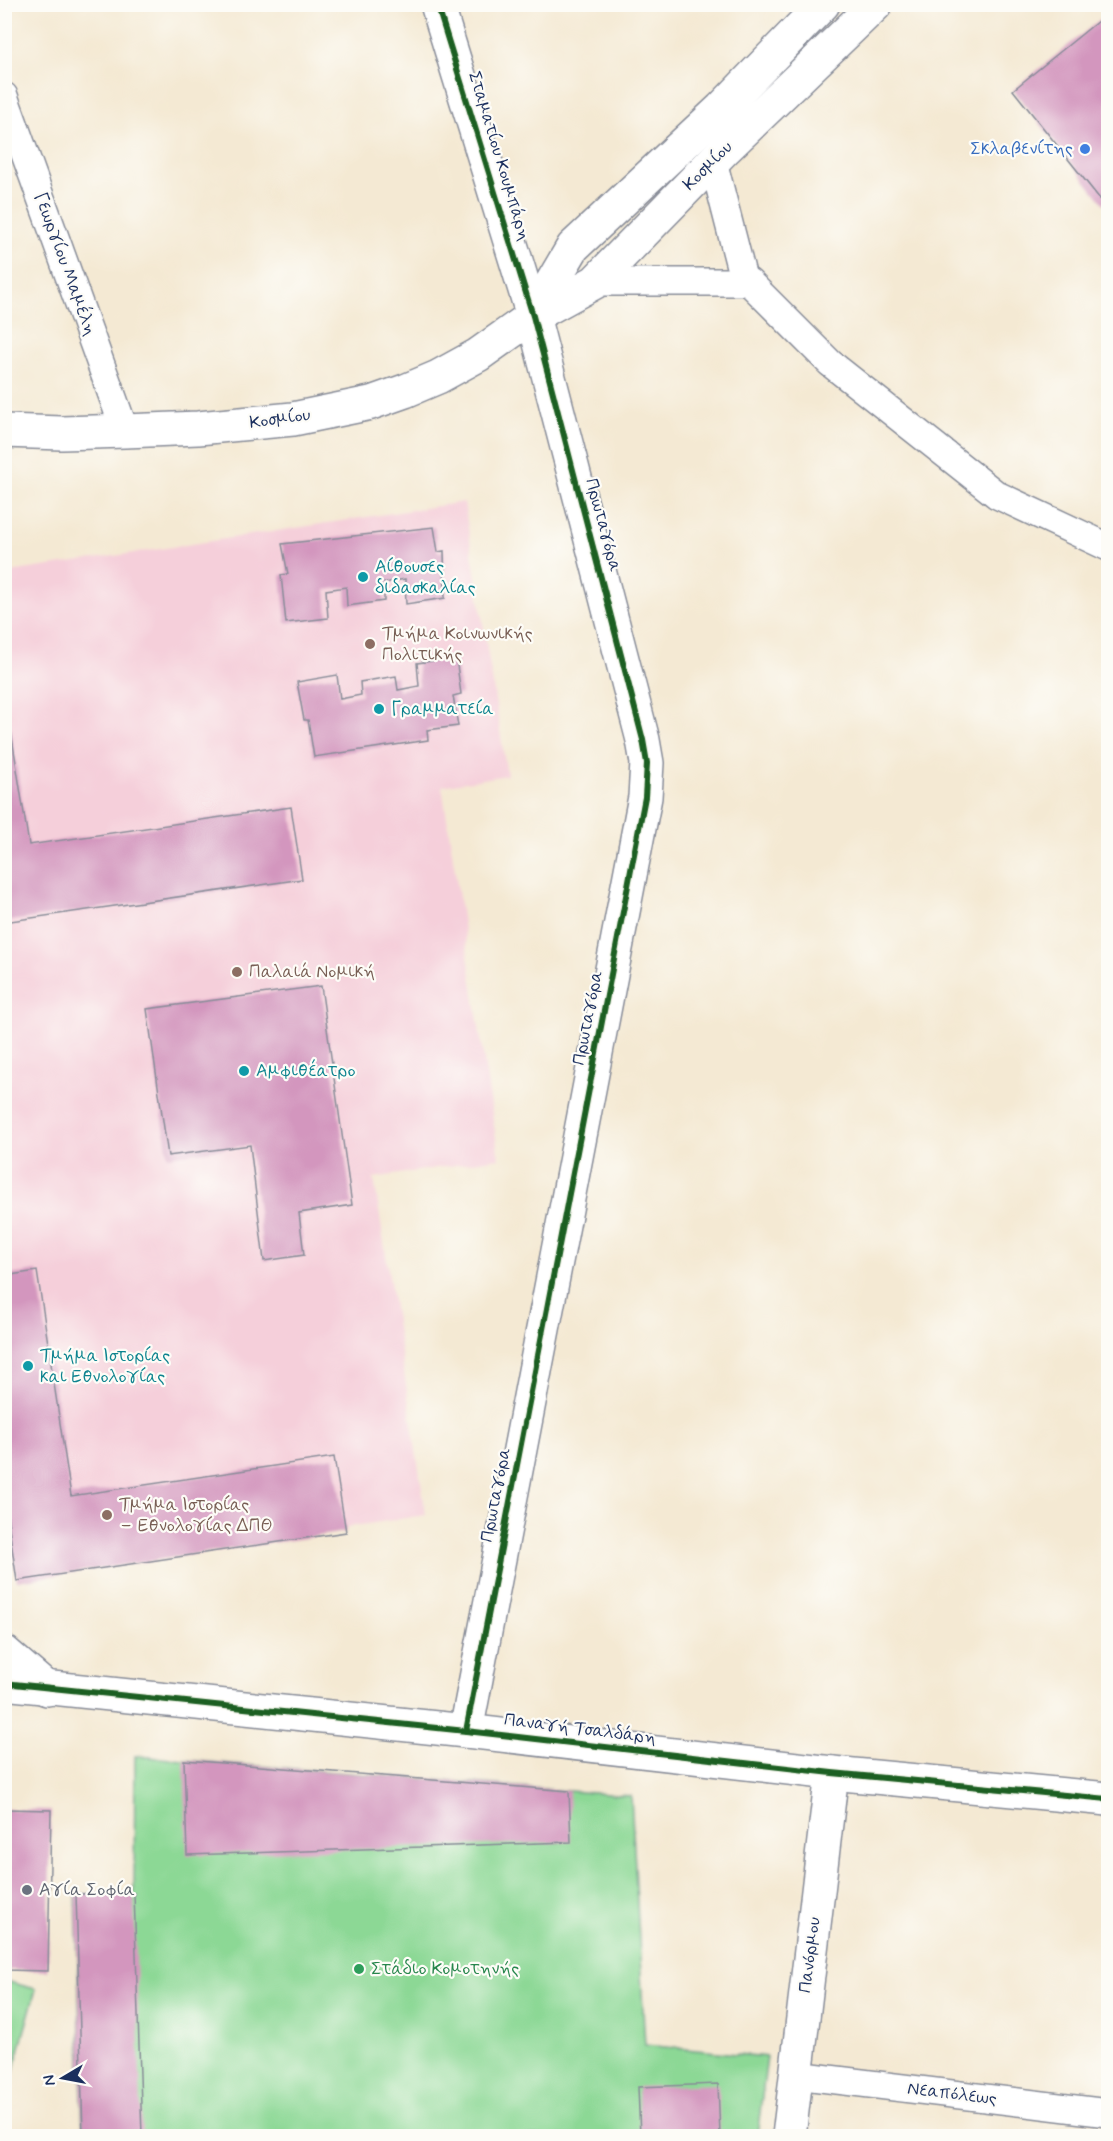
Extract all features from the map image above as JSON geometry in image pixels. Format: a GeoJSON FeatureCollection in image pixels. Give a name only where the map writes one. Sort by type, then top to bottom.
{"type":"FeatureCollection","features":[{"type":"Feature","properties":{"kind":"street","name":"Σταματίου Κουμπάρη"},"geometry":{"type":"LineString","coordinates":[[437,4],[532,316]]}},
{"type":"Feature","properties":{"kind":"street","name":"Κοσμίου"},"geometry":{"type":"LineString","coordinates":[[532,316],[573,247],[721,109],[824,4]]}},
{"type":"Feature","properties":{"kind":"street","name":"Κοσμίου"},"geometry":{"type":"LineString","coordinates":[[4,431],[62,433],[125,431],[293,419],[371,403],[405,391],[458,366],[478,355],[532,316],[595,282],[712,161],[876,4]]}},
{"type":"Feature","properties":{"kind":"street","name":"Γεωργίου Μαμέλη"},"geometry":{"type":"LineString","coordinates":[[4,96],[125,431]]}},
{"type":"Feature","properties":{"kind":"street"},"geometry":{"type":"LineString","coordinates":[[712,161],[744,282]]}},
{"type":"Feature","properties":{"kind":"street"},"geometry":{"type":"LineString","coordinates":[[595,282],[749,282],[830,363],[997,495],[1108,547]]}},
{"type":"Feature","properties":{"kind":"street","name":"Πρωταγόρα"},"geometry":{"type":"LineString","coordinates":[[466,1731],[647,786],[647,762],[643,740],[532,316]]}},
{"type":"Feature","properties":{"kind":"street"},"geometry":{"type":"LineString","coordinates":[[4,1652],[47,1689]]}},
{"type":"Feature","properties":{"kind":"street","name":"Παναγή Τσαλδάρη"},"geometry":{"type":"LineString","coordinates":[[4,1683],[466,1731],[832,1773],[1108,1799]]}},
{"type":"Feature","properties":{"kind":"street","name":"Πανόρμου"},"geometry":{"type":"LineString","coordinates":[[789,2136],[832,1773]]}},
{"type":"Feature","properties":{"kind":"street","name":"Νεαπόλεως"},"geometry":{"type":"LineString","coordinates":[[796,2075],[1108,2113]]}},
{"type":"Feature","properties":{"kind":"shaded area","name":"Παλαιά Νομική"},"geometry":{"type":"Polygon","coordinates":[[[464,502],[507,775],[442,786],[499,1158],[374,1178],[426,1515],[23,1577],[4,1460],[4,573],[464,502]]]}},
{"type":"Feature","properties":{"kind":"green space","name":"Στάδιο Κομοτηνής"},"geometry":{"type":"Polygon","coordinates":[[[135,1756],[631,1796],[645,2045],[767,2057],[757,2136],[83,2136],[76,1894],[134,1893],[135,1756]]]}},
{"type":"Feature","properties":{"kind":"green space"},"geometry":{"type":"Polygon","coordinates":[[[4,1981],[36,1989],[5,2102],[4,1981]]]}},
{"type":"Feature","properties":{"kind":"building","name":"Σκλαβενίτης"},"geometry":{"type":"Polygon","coordinates":[[[1108,13],[1108,209],[1013,90],[1108,13]]]}},
{"type":"Feature","properties":{"kind":"building","name":"Αίθουσες διδασκαλίας"},"geometry":{"type":"Polygon","coordinates":[[[434,527],[438,552],[444,551],[445,598],[406,604],[405,579],[384,583],[384,601],[347,606],[346,587],[326,590],[328,618],[286,623],[281,575],[288,574],[282,544],[434,527]]]}},
{"type":"Feature","properties":{"kind":"building","name":"Γραμματεία"},"geometry":{"type":"Polygon","coordinates":[[[456,658],[461,694],[453,696],[458,726],[427,730],[428,740],[314,757],[308,720],[304,720],[297,682],[337,675],[340,699],[361,695],[360,682],[396,676],[398,690],[419,686],[417,663],[456,658]]]}},
{"type":"Feature","properties":{"kind":"building"},"geometry":{"type":"Polygon","coordinates":[[[4,687],[29,845],[291,807],[302,879],[4,922],[4,687]]]}},
{"type":"Feature","properties":{"kind":"building","name":"Αμφιθέατρο"},"geometry":{"type":"Polygon","coordinates":[[[321,986],[352,1205],[299,1213],[304,1255],[264,1261],[250,1145],[168,1156],[147,1009],[321,986]]]}},
{"type":"Feature","properties":{"kind":"building","name":"Τμήμα Ιστορίας και Εθνολογίας"},"geometry":{"type":"Polygon","coordinates":[[[37,1271],[71,1496],[334,1457],[346,1532],[17,1581],[4,1494],[4,1276],[37,1271]]]}},
{"type":"Feature","properties":{"kind":"building"},"geometry":{"type":"Polygon","coordinates":[[[184,1760],[569,1791],[571,1842],[187,1855],[184,1760]]]}},
{"type":"Feature","properties":{"kind":"building","name":"Αγία Σοφία"},"geometry":{"type":"Polygon","coordinates":[[[4,1809],[51,1810],[48,1971],[4,1970],[4,1809]]]}},
{"type":"Feature","properties":{"kind":"building"},"geometry":{"type":"Polygon","coordinates":[[[134,1893],[142,2136],[83,2136],[76,1894],[134,1893]]]}},
{"type":"Feature","properties":{"kind":"building"},"geometry":{"type":"Polygon","coordinates":[[[718,2084],[720,2136],[640,2136],[638,2087],[718,2084]]]}},
{"type":"Feature","properties":{"kind":"cycle path"},"geometry":{"type":"LineString","coordinates":[[437,4],[533,316],[643,740],[647,763],[645,797],[466,1731]]}},
{"type":"Feature","properties":{"kind":"cycle path"},"geometry":{"type":"LineString","coordinates":[[4,1683],[466,1731],[832,1773],[1108,1799]]}},
{"type":"Feature","properties":{"kind":"place","name":"Σκλαβενίτης"},"geometry":{"type":"Point","coordinates":[1085,149]}},
{"type":"Feature","properties":{"kind":"place","name":"Αίθουσες διδασκαλίας"},"geometry":{"type":"Point","coordinates":[363,577]}},
{"type":"Feature","properties":{"kind":"place","name":"Τμήμα Κοινωνικής Πολιτικής"},"geometry":{"type":"Point","coordinates":[370,644]}},
{"type":"Feature","properties":{"kind":"place","name":"Γραμματεία"},"geometry":{"type":"Point","coordinates":[379,709]}},
{"type":"Feature","properties":{"kind":"place","name":"Παλαιά Νομική"},"geometry":{"type":"Point","coordinates":[237,972]}},
{"type":"Feature","properties":{"kind":"place","name":"Αμφιθέατρο"},"geometry":{"type":"Point","coordinates":[244,1071]}},
{"type":"Feature","properties":{"kind":"place","name":"Τμήμα Ιστορίας και Εθνολογίας"},"geometry":{"type":"Point","coordinates":[28,1366]}},
{"type":"Feature","properties":{"kind":"place","name":"Τμήμα Ιστορίας – Εθνολογίας ΔΠΘ"},"geometry":{"type":"Point","coordinates":[107,1515]}},
{"type":"Feature","properties":{"kind":"place","name":"Αγία Σοφία"},"geometry":{"type":"Point","coordinates":[27,1890]}},
{"type":"Feature","properties":{"kind":"place","name":"Στάδιο Κομοτηνής"},"geometry":{"type":"Point","coordinates":[359,1969]}}]}
